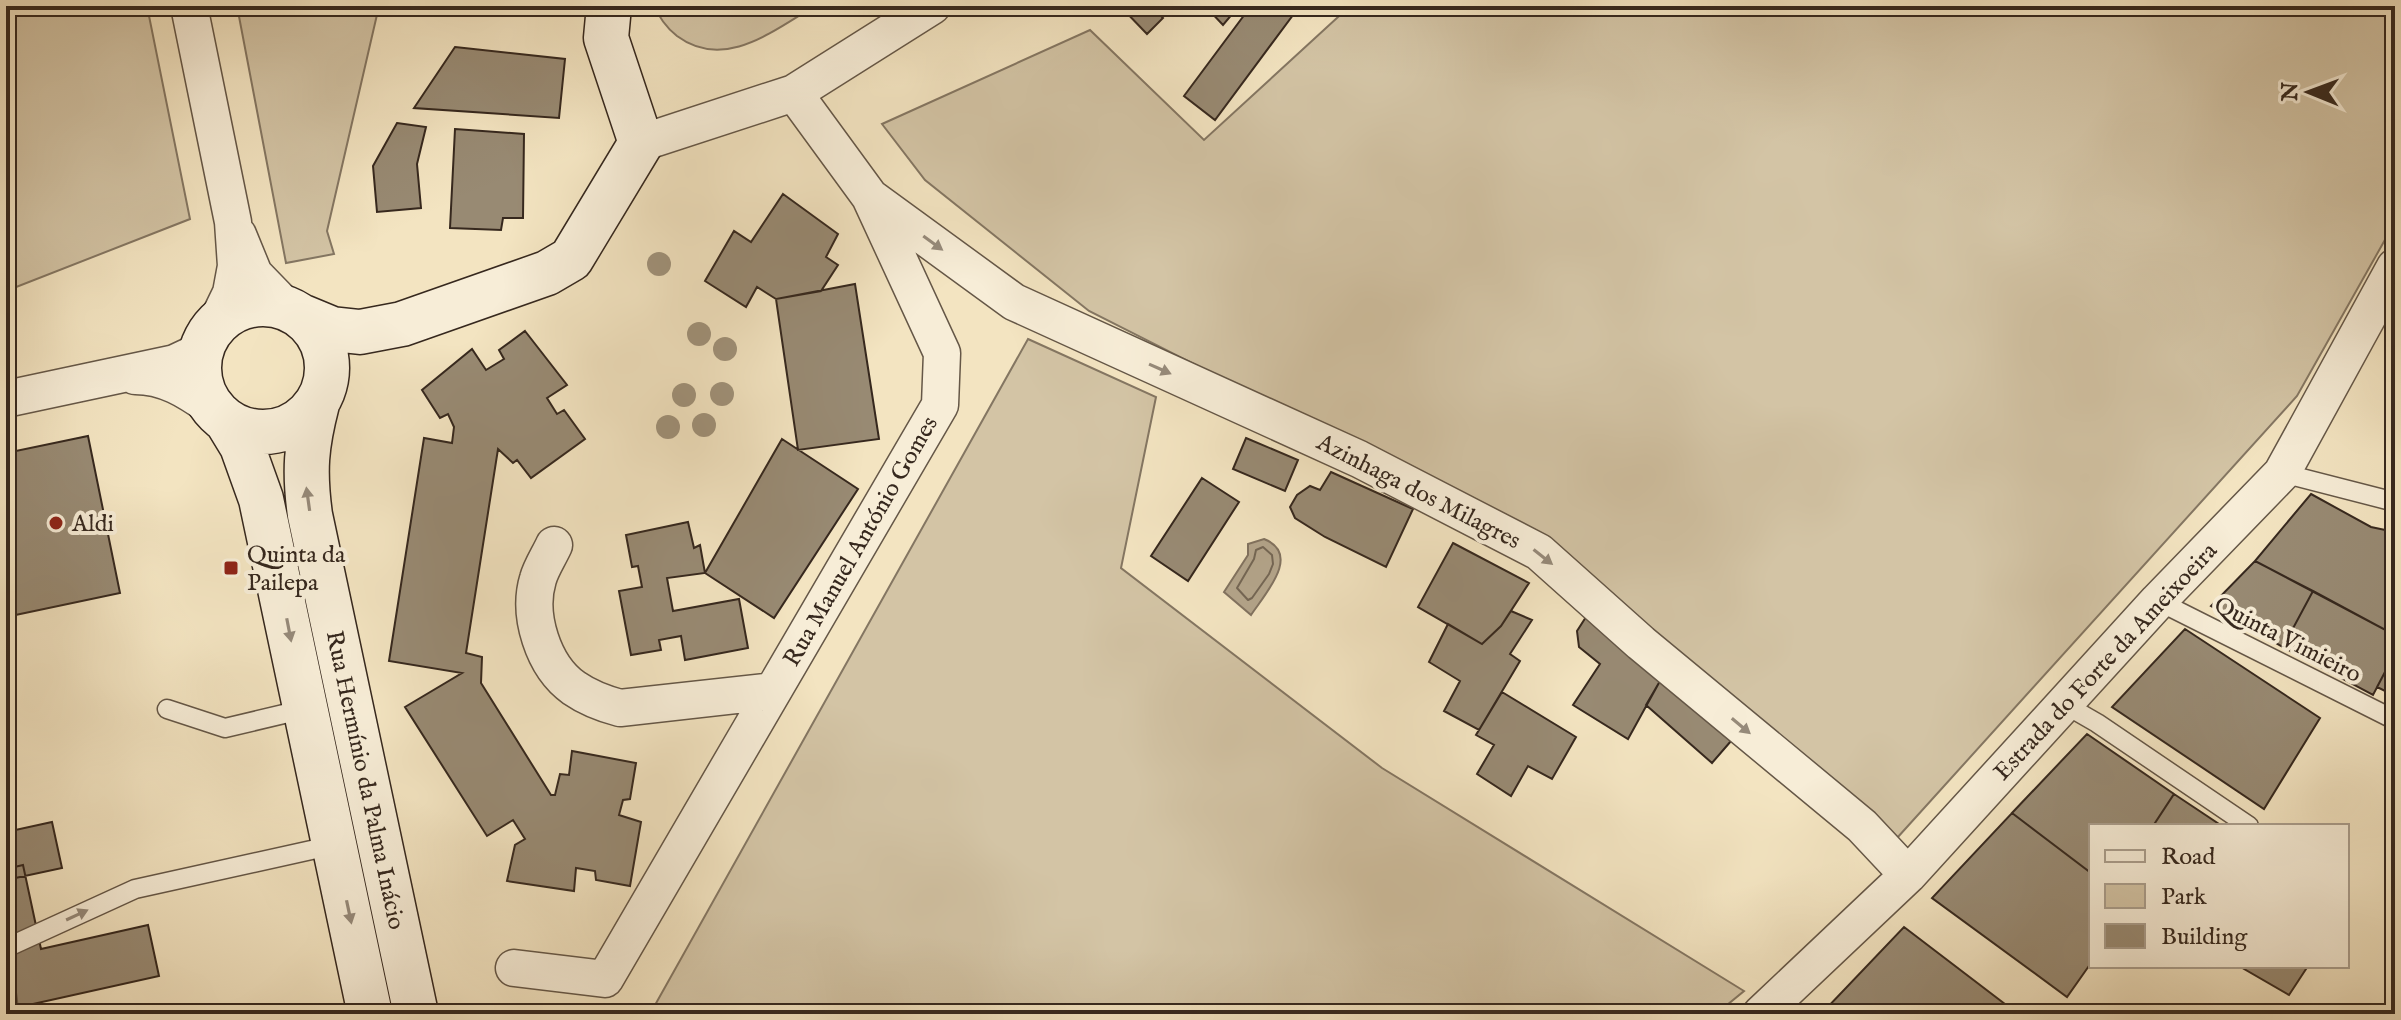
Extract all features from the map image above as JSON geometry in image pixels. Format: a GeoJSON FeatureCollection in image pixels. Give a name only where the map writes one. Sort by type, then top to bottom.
{"type":"FeatureCollection","features":[{"type":"Feature","properties":{"kind":"main road"},"geometry":{"type":"LineString","coordinates":[[402,324],[358,351],[304,418],[288,428],[270,433],[248,431],[220,415],[202,388],[199,366],[209,335],[230,313],[247,305],[267,303],[332,329],[360,332],[402,324],[547,273],[571,259],[641,143],[606,38],[609,6]]}},
{"type":"Feature","properties":{"kind":"main road"},"geometry":{"type":"LineString","coordinates":[[295,312],[316,331],[325,349],[328,368],[321,395]]}},
{"type":"Feature","properties":{"kind":"main road","name":"Rua Hermínio da Palma Inácio"},"geometry":{"type":"LineString","coordinates":[[321,395],[306,446],[310,515],[416,1014]]}},
{"type":"Feature","properties":{"kind":"main road","name":"Rua Hermínio da Palma Inácio"},"geometry":{"type":"LineString","coordinates":[[220,415],[242,446],[261,499],[370,1014]]}},
{"type":"Feature","properties":{"kind":"street"},"geometry":{"type":"LineString","coordinates":[[6,399],[121,376],[175,363],[192,355],[209,335],[231,293],[236,266],[233,222],[189,6]]}},
{"type":"Feature","properties":{"kind":"street"},"geometry":{"type":"LineString","coordinates":[[641,143],[794,93],[932,6]]}},
{"type":"Feature","properties":{"kind":"street","name":"Rua Manuel António Gomes"},"geometry":{"type":"LineString","coordinates":[[514,968],[605,979],[940,405],[942,353],[870,197],[794,93]]}},
{"type":"Feature","properties":{"kind":"street","name":"Azinhaga dos Milagres"},"geometry":{"type":"LineString","coordinates":[[870,197],[1014,302],[1359,459],[1539,552],[1641,643],[1862,826],[1908,875]]}},
{"type":"Feature","properties":{"kind":"street"},"geometry":{"type":"LineString","coordinates":[[233,222],[254,274],[295,312]]}},
{"type":"Feature","properties":{"kind":"street","name":"Estrada do Forte da Ameixoeira"},"geometry":{"type":"LineString","coordinates":[[1761,1014],[1908,875],[2158,601],[2282,473],[2393,273]]}},
{"type":"Feature","properties":{"kind":"street"},"geometry":{"type":"LineString","coordinates":[[121,376],[147,376],[178,384],[220,415]]}},
{"type":"Feature","properties":{"kind":"street","name":"Rua Manuel António Gomes"},"geometry":{"type":"LineString","coordinates":[[554,545],[537,581],[535,620],[547,657],[572,687],[607,705],[620,708],[773,691]]}},
{"type":"Feature","properties":{"kind":"lane"},"geometry":{"type":"LineString","coordinates":[[2282,473],[2395,502]]}},
{"type":"Feature","properties":{"kind":"lane","name":"Quinta Vimieiro"},"geometry":{"type":"LineString","coordinates":[[2158,601],[2395,720]]}},
{"type":"Feature","properties":{"kind":"lane"},"geometry":{"type":"LineString","coordinates":[[2064,704],[2246,824]]}},
{"type":"Feature","properties":{"kind":"lane"},"geometry":{"type":"LineString","coordinates":[[167,709],[225,728],[305,709]]}},
{"type":"Feature","properties":{"kind":"lane"},"geometry":{"type":"LineString","coordinates":[[6,948],[135,889],[334,845]]}},
{"type":"Feature","properties":{"kind":"lane"},"geometry":{"type":"LineString","coordinates":[[6,989],[9,1014]]}},
{"type":"Feature","properties":{"kind":"green space"},"geometry":{"type":"Polygon","coordinates":[[[6,6],[147,6],[190,219],[6,291],[6,6]]]}},
{"type":"Feature","properties":{"kind":"green space"},"geometry":{"type":"Polygon","coordinates":[[[237,6],[379,6],[327,231],[334,254],[286,263],[237,6]]]}},
{"type":"Feature","properties":{"kind":"green space"},"geometry":{"type":"Polygon","coordinates":[[[655,6],[815,6],[748,44],[712,50],[695,46],[677,36],[655,6]]]}},
{"type":"Feature","properties":{"kind":"green space"},"geometry":{"type":"Polygon","coordinates":[[[1350,6],[2395,6],[2395,222],[2297,396],[1897,838],[1548,543],[1089,311],[925,180],[882,124],[1090,30],[1204,140],[1350,6]]]}},
{"type":"Feature","properties":{"kind":"green space"},"geometry":{"type":"Polygon","coordinates":[[[1028,339],[1156,397],[1121,568],[1382,768],[1744,991],[1716,1014],[650,1014],[1028,339]]]}},
{"type":"Feature","properties":{"kind":"water"},"geometry":{"type":"Polygon","coordinates":[[[1264,539],[1275,546],[1280,554],[1280,564],[1271,586],[1251,615],[1224,592],[1248,555],[1248,544],[1264,539]]]}},
{"type":"Feature","properties":{"kind":"building"},"geometry":{"type":"Polygon","coordinates":[[[1120,6],[1152,6],[1163,18],[1147,34],[1120,6]]]}},
{"type":"Feature","properties":{"kind":"building"},"geometry":{"type":"Polygon","coordinates":[[[1205,6],[1239,6],[1223,25],[1205,6]]]}},
{"type":"Feature","properties":{"kind":"building"},"geometry":{"type":"Polygon","coordinates":[[[1251,6],[1289,6],[1296,11],[1215,120],[1184,96],[1251,6]]]}},
{"type":"Feature","properties":{"kind":"building"},"geometry":{"type":"Polygon","coordinates":[[[455,47],[565,59],[559,118],[414,108],[455,47]]]}},
{"type":"Feature","properties":{"kind":"building"},"geometry":{"type":"Polygon","coordinates":[[[397,123],[426,127],[417,164],[421,208],[377,212],[373,166],[397,123]]]}},
{"type":"Feature","properties":{"kind":"building"},"geometry":{"type":"Polygon","coordinates":[[[455,129],[524,134],[523,218],[503,218],[501,230],[450,228],[455,129]]]}},
{"type":"Feature","properties":{"kind":"building"},"geometry":{"type":"Polygon","coordinates":[[[783,194],[838,234],[826,257],[838,265],[821,291],[776,299],[757,287],[746,307],[705,281],[734,231],[751,242],[783,194]]]}},
{"type":"Feature","properties":{"kind":"building"},"geometry":{"type":"Polygon","coordinates":[[[855,284],[879,439],[798,450],[776,299],[855,284]]]}},
{"type":"Feature","properties":{"kind":"building"},"geometry":{"type":"Polygon","coordinates":[[[525,331],[567,385],[547,398],[557,414],[564,410],[585,439],[531,478],[517,460],[513,463],[498,449],[466,653],[482,657],[481,683],[551,795],[555,795],[560,774],[569,775],[572,751],[636,763],[630,799],[623,800],[619,815],[641,822],[630,886],[596,880],[595,871],[576,868],[574,891],[507,881],[515,845],[525,839],[513,820],[487,836],[405,707],[462,673],[389,661],[424,438],[452,443],[454,427],[448,414],[440,418],[422,390],[472,349],[486,370],[504,359],[499,350],[525,331]]]}},
{"type":"Feature","properties":{"kind":"building","name":"Aldi"},"geometry":{"type":"Polygon","coordinates":[[[88,436],[120,593],[6,617],[6,453],[88,436]]]}},
{"type":"Feature","properties":{"kind":"building"},"geometry":{"type":"Polygon","coordinates":[[[1246,438],[1298,460],[1285,491],[1233,469],[1246,438]]]}},
{"type":"Feature","properties":{"kind":"building"},"geometry":{"type":"Polygon","coordinates":[[[782,439],[858,489],[774,618],[705,573],[782,439]]]}},
{"type":"Feature","properties":{"kind":"building"},"geometry":{"type":"Polygon","coordinates":[[[1331,472],[1413,509],[1386,567],[1325,537],[1295,518],[1290,507],[1297,495],[1310,486],[1320,490],[1331,472]]]}},
{"type":"Feature","properties":{"kind":"building"},"geometry":{"type":"Polygon","coordinates":[[[1202,478],[1239,502],[1188,581],[1151,556],[1202,478]]]}},
{"type":"Feature","properties":{"kind":"building"},"geometry":{"type":"Polygon","coordinates":[[[2311,494],[2371,527],[2395,532],[2395,635],[2255,561],[2311,494]]]}},
{"type":"Feature","properties":{"kind":"building"},"geometry":{"type":"Polygon","coordinates":[[[688,522],[694,548],[700,545],[705,573],[667,578],[673,611],[739,599],[748,648],[685,660],[681,636],[659,640],[661,650],[631,655],[619,591],[642,587],[638,566],[632,567],[626,535],[688,522]]]}},
{"type":"Feature","properties":{"kind":"building"},"geometry":{"type":"Polygon","coordinates":[[[1453,543],[1529,583],[1501,626],[1482,644],[1418,607],[1453,543]]]}},
{"type":"Feature","properties":{"kind":"building"},"geometry":{"type":"Polygon","coordinates":[[[2255,561],[2313,591],[2283,647],[2211,606],[2255,561]]]}},
{"type":"Feature","properties":{"kind":"building"},"geometry":{"type":"Polygon","coordinates":[[[2313,591],[2395,635],[2395,653],[2373,695],[2283,647],[2313,591]]]}},
{"type":"Feature","properties":{"kind":"building"},"geometry":{"type":"Polygon","coordinates":[[[1511,611],[1532,620],[1510,654],[1520,661],[1479,730],[1444,711],[1460,681],[1429,662],[1448,624],[1482,644],[1511,611]]]}},
{"type":"Feature","properties":{"kind":"building"},"geometry":{"type":"Polygon","coordinates":[[[1586,617],[1660,681],[1628,739],[1573,705],[1600,664],[1579,647],[1577,631],[1586,617]]]}},
{"type":"Feature","properties":{"kind":"building"},"geometry":{"type":"Polygon","coordinates":[[[2185,629],[2320,718],[2264,809],[2112,707],[2185,629]]]}},
{"type":"Feature","properties":{"kind":"building"},"geometry":{"type":"Polygon","coordinates":[[[2395,653],[2395,696],[2377,687],[2395,653]]]}},
{"type":"Feature","properties":{"kind":"building"},"geometry":{"type":"Polygon","coordinates":[[[1660,681],[1731,741],[1712,763],[1646,705],[1660,681]]]}},
{"type":"Feature","properties":{"kind":"building"},"geometry":{"type":"Polygon","coordinates":[[[1502,692],[1576,737],[1552,779],[1528,766],[1511,796],[1477,774],[1494,745],[1476,735],[1502,692]]]}},
{"type":"Feature","properties":{"kind":"building"},"geometry":{"type":"Polygon","coordinates":[[[2087,734],[2174,794],[2154,824],[2089,824],[2089,871],[2012,813],[2087,734]]]}},
{"type":"Feature","properties":{"kind":"building"},"geometry":{"type":"Polygon","coordinates":[[[2174,794],[2219,824],[2154,824],[2174,794]]]}},
{"type":"Feature","properties":{"kind":"building"},"geometry":{"type":"Polygon","coordinates":[[[2012,813],[2089,871],[2089,966],[2067,997],[1932,898],[2012,813]]]}},
{"type":"Feature","properties":{"kind":"building"},"geometry":{"type":"Polygon","coordinates":[[[52,822],[62,868],[6,880],[6,832],[52,822]]]}},
{"type":"Feature","properties":{"kind":"building"},"geometry":{"type":"Polygon","coordinates":[[[23,865],[41,949],[148,925],[159,976],[6,1010],[6,869],[23,865]]]}},
{"type":"Feature","properties":{"kind":"building"},"geometry":{"type":"Polygon","coordinates":[[[1904,927],[2018,1014],[1822,1013],[1904,927]]]}},
{"type":"Feature","properties":{"kind":"building"},"geometry":{"type":"Polygon","coordinates":[[[2242,968],[2307,968],[2289,995],[2242,968]]]}},
{"type":"Feature","properties":{"kind":"place","name":"Aldi"},"geometry":{"type":"Point","coordinates":[56,523]}},
{"type":"Feature","properties":{"kind":"place","name":"Quinta da Pailepa"},"geometry":{"type":"Point","coordinates":[231,568]}}]}
